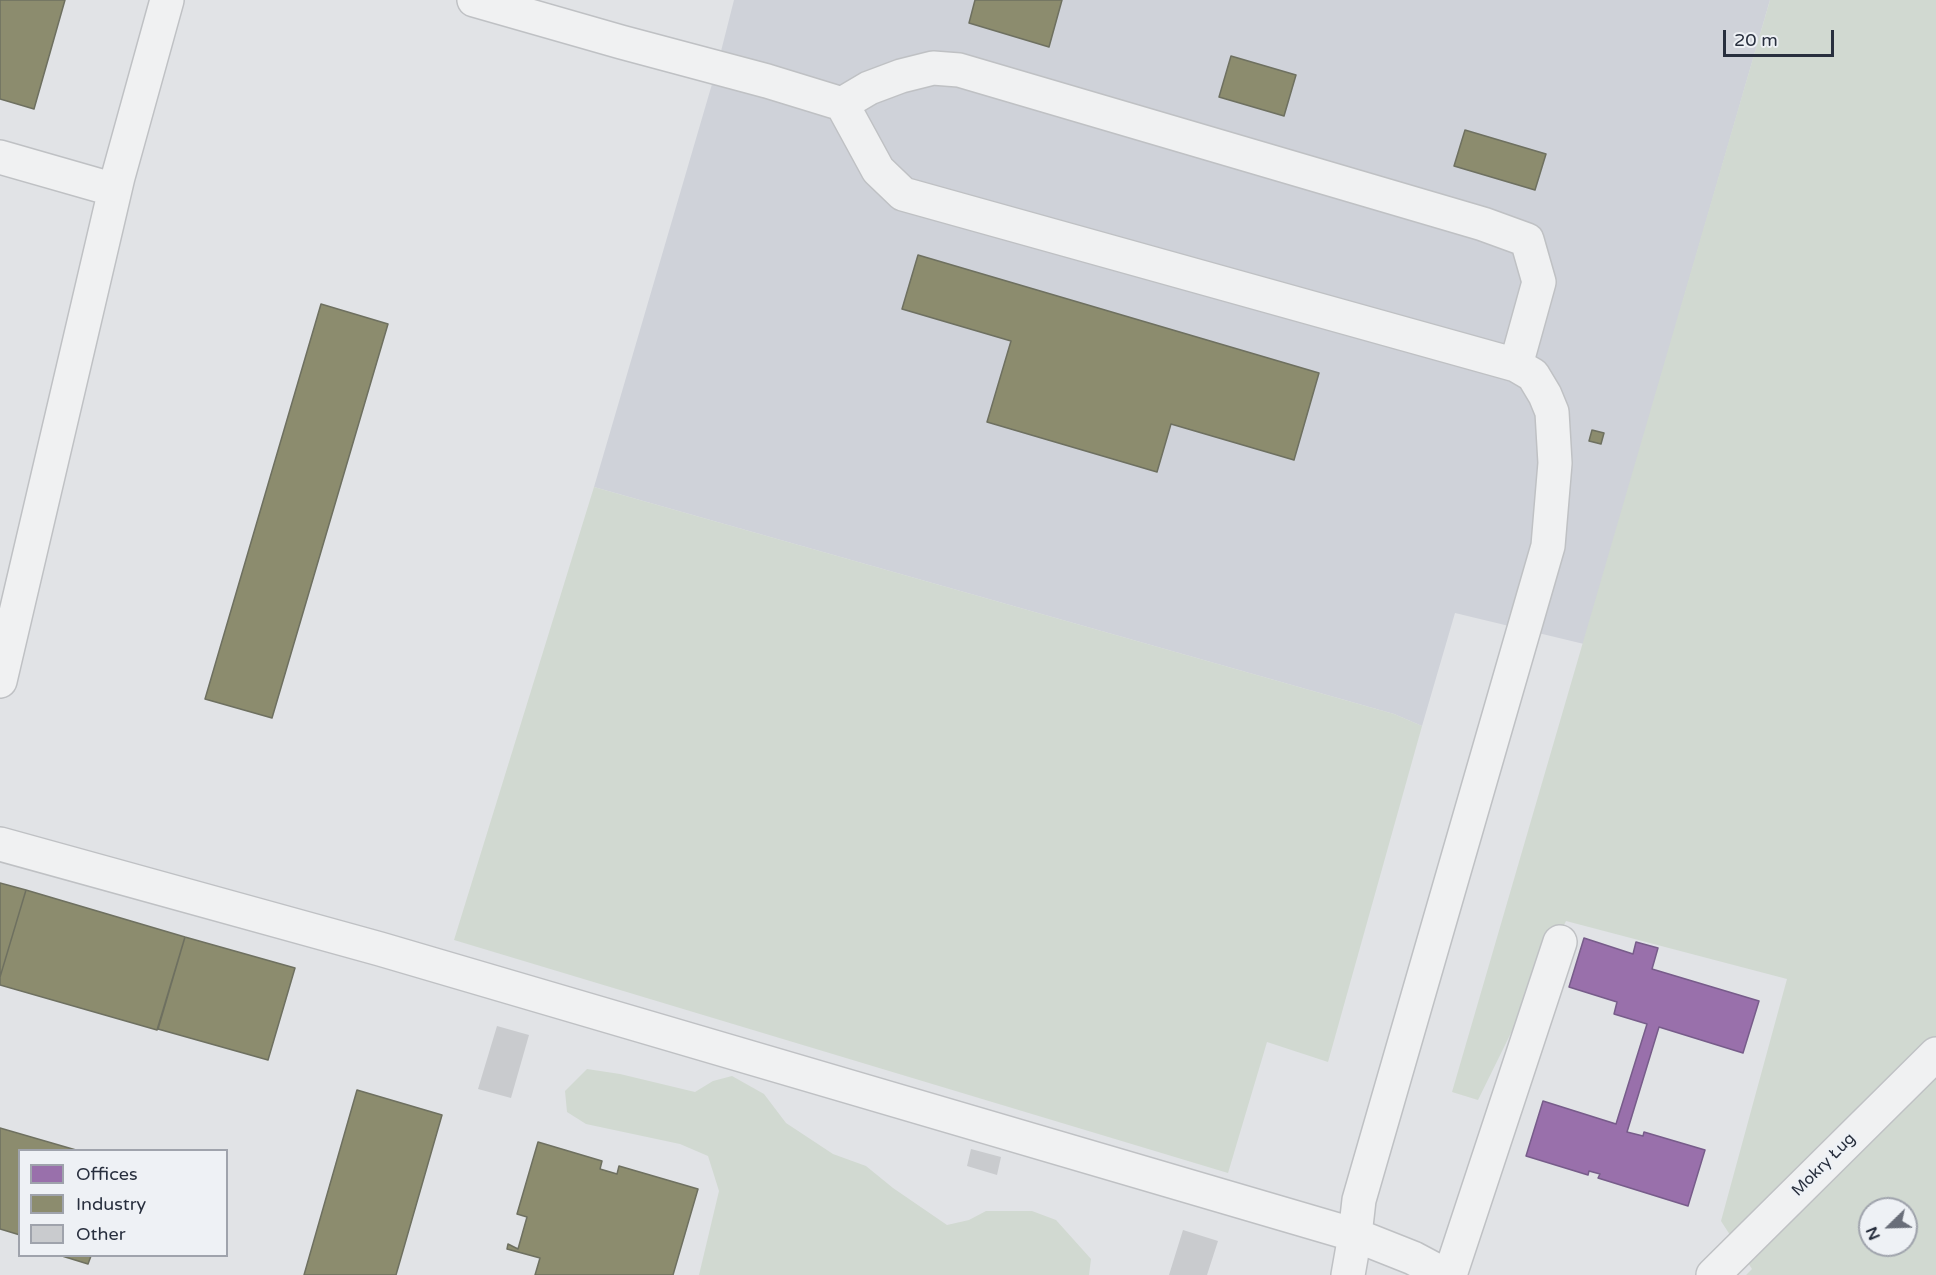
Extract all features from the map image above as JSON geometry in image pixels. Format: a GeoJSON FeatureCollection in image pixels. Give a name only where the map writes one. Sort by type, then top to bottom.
{"type":"FeatureCollection","features":[{"type":"Feature","properties":{"kind":"street"},"geometry":{"type":"LineString","coordinates":[[0,681],[115,190],[167,0]]}},
{"type":"Feature","properties":{"kind":"street"},"geometry":{"type":"LineString","coordinates":[[474,0],[842,104],[878,170],[903,194],[1516,365],[1533,375],[1552,412],[1555,463],[1548,546],[1359,1200],[1348,1275]]}},
{"type":"Feature","properties":{"kind":"street"},"geometry":{"type":"LineString","coordinates":[[842,104],[868,88],[901,76],[933,69],[959,70],[1483,224],[1527,240],[1539,282],[1516,365]]}},
{"type":"Feature","properties":{"kind":"street"},"geometry":{"type":"LineString","coordinates":[[0,157],[115,190]]}},
{"type":"Feature","properties":{"kind":"street"},"geometry":{"type":"LineString","coordinates":[[0,844],[380,949],[1355,1235],[1413,1258],[1444,1275]]}},
{"type":"Feature","properties":{"kind":"street"},"geometry":{"type":"LineString","coordinates":[[1450,1275],[1560,942]]}},
{"type":"Feature","properties":{"kind":"street","name":"Mokry Ług"},"geometry":{"type":"LineString","coordinates":[[1713,1275],[1936,1054]]}},
{"type":"Feature","properties":{"kind":"shaded area"},"geometry":{"type":"Polygon","coordinates":[[[734,0],[1770,0],[1584,644],[1455,613],[1422,726],[1394,714],[594,487],[717,67],[734,0]]]}},
{"type":"Feature","properties":{"kind":"shaded area"},"geometry":{"type":"Polygon","coordinates":[[[1770,0],[1936,0],[1936,1275],[1746,1275],[1752,1269],[1721,1221],[1787,979],[1566,921],[1478,1100],[1452,1092],[1770,0]]]}},
{"type":"Feature","properties":{"kind":"shaded area"},"geometry":{"type":"Polygon","coordinates":[[[594,487],[1394,714],[1422,726],[1328,1062],[1267,1042],[1228,1173],[454,940],[594,487]]]}},
{"type":"Feature","properties":{"kind":"shaded area"},"geometry":{"type":"Polygon","coordinates":[[[587,1069],[620,1074],[695,1092],[713,1081],[732,1076],[764,1094],[786,1123],[833,1154],[866,1166],[893,1188],[947,1225],[969,1220],[986,1211],[1032,1211],[1056,1220],[1091,1259],[1089,1275],[699,1275],[719,1191],[708,1156],[680,1144],[586,1124],[567,1112],[565,1091],[587,1069]]]}},
{"type":"Feature","properties":{"kind":"building: Offices"},"geometry":{"type":"Polygon","coordinates":[[[1584,938],[1633,954],[1636,942],[1658,948],[1652,969],[1759,1001],[1743,1053],[1659,1027],[1627,1132],[1643,1136],[1644,1132],[1705,1150],[1688,1206],[1598,1178],[1600,1174],[1589,1171],[1588,1175],[1526,1156],[1543,1101],[1616,1124],[1647,1024],[1614,1014],[1617,1002],[1569,987],[1584,938]]]}},
{"type":"Feature","properties":{"kind":"building: Industry"},"geometry":{"type":"Polygon","coordinates":[[[0,0],[65,0],[34,109],[0,99],[0,0]]]}},
{"type":"Feature","properties":{"kind":"building: Industry"},"geometry":{"type":"Polygon","coordinates":[[[975,0],[1062,0],[1049,47],[969,23],[975,0]]]}},
{"type":"Feature","properties":{"kind":"building: Industry"},"geometry":{"type":"Polygon","coordinates":[[[1231,56],[1296,75],[1284,116],[1219,97],[1231,56]]]}},
{"type":"Feature","properties":{"kind":"building: Industry"},"geometry":{"type":"Polygon","coordinates":[[[1465,130],[1546,154],[1535,190],[1454,166],[1465,130]]]}},
{"type":"Feature","properties":{"kind":"building: Industry"},"geometry":{"type":"Polygon","coordinates":[[[918,255],[1319,373],[1294,460],[1171,424],[1157,472],[987,422],[1011,341],[902,309],[918,255]]]}},
{"type":"Feature","properties":{"kind":"building: Industry"},"geometry":{"type":"Polygon","coordinates":[[[321,304],[388,324],[272,718],[205,699],[321,304]]]}},
{"type":"Feature","properties":{"kind":"building: Industry"},"geometry":{"type":"Polygon","coordinates":[[[1592,430],[1604,433],[1601,444],[1589,441],[1592,430]]]}},
{"type":"Feature","properties":{"kind":"building: Industry"},"geometry":{"type":"Polygon","coordinates":[[[0,883],[26,890],[0,977],[0,883]]]}},
{"type":"Feature","properties":{"kind":"building: Industry"},"geometry":{"type":"Polygon","coordinates":[[[26,890],[185,937],[157,1030],[0,985],[0,977],[26,890]]]}},
{"type":"Feature","properties":{"kind":"building: Industry"},"geometry":{"type":"Polygon","coordinates":[[[185,937],[295,968],[268,1060],[158,1029],[185,937]]]}},
{"type":"Feature","properties":{"kind":"building: Industry"},"geometry":{"type":"Polygon","coordinates":[[[357,1090],[442,1115],[396,1275],[304,1275],[357,1090]]]}},
{"type":"Feature","properties":{"kind":"building: Industry"},"geometry":{"type":"Polygon","coordinates":[[[0,1128],[73,1149],[18,1149],[18,1234],[0,1229],[0,1128]]]}},
{"type":"Feature","properties":{"kind":"building: Industry"},"geometry":{"type":"Polygon","coordinates":[[[538,1142],[602,1161],[600,1169],[617,1174],[619,1166],[698,1189],[673,1275],[535,1275],[540,1258],[507,1249],[508,1244],[518,1249],[527,1217],[517,1214],[538,1142]]]}},
{"type":"Feature","properties":{"kind":"building: Industry"},"geometry":{"type":"Polygon","coordinates":[[[65,1257],[91,1257],[88,1264],[65,1257]]]}},
{"type":"Feature","properties":{"kind":"building: Other"},"geometry":{"type":"Polygon","coordinates":[[[497,1026],[529,1035],[511,1098],[478,1089],[497,1026]]]}},
{"type":"Feature","properties":{"kind":"building: Other"},"geometry":{"type":"Polygon","coordinates":[[[971,1149],[1001,1157],[997,1175],[967,1166],[971,1149]]]}},
{"type":"Feature","properties":{"kind":"building: Other"},"geometry":{"type":"Polygon","coordinates":[[[1183,1230],[1218,1241],[1207,1275],[1169,1275],[1183,1230]]]}}]}
